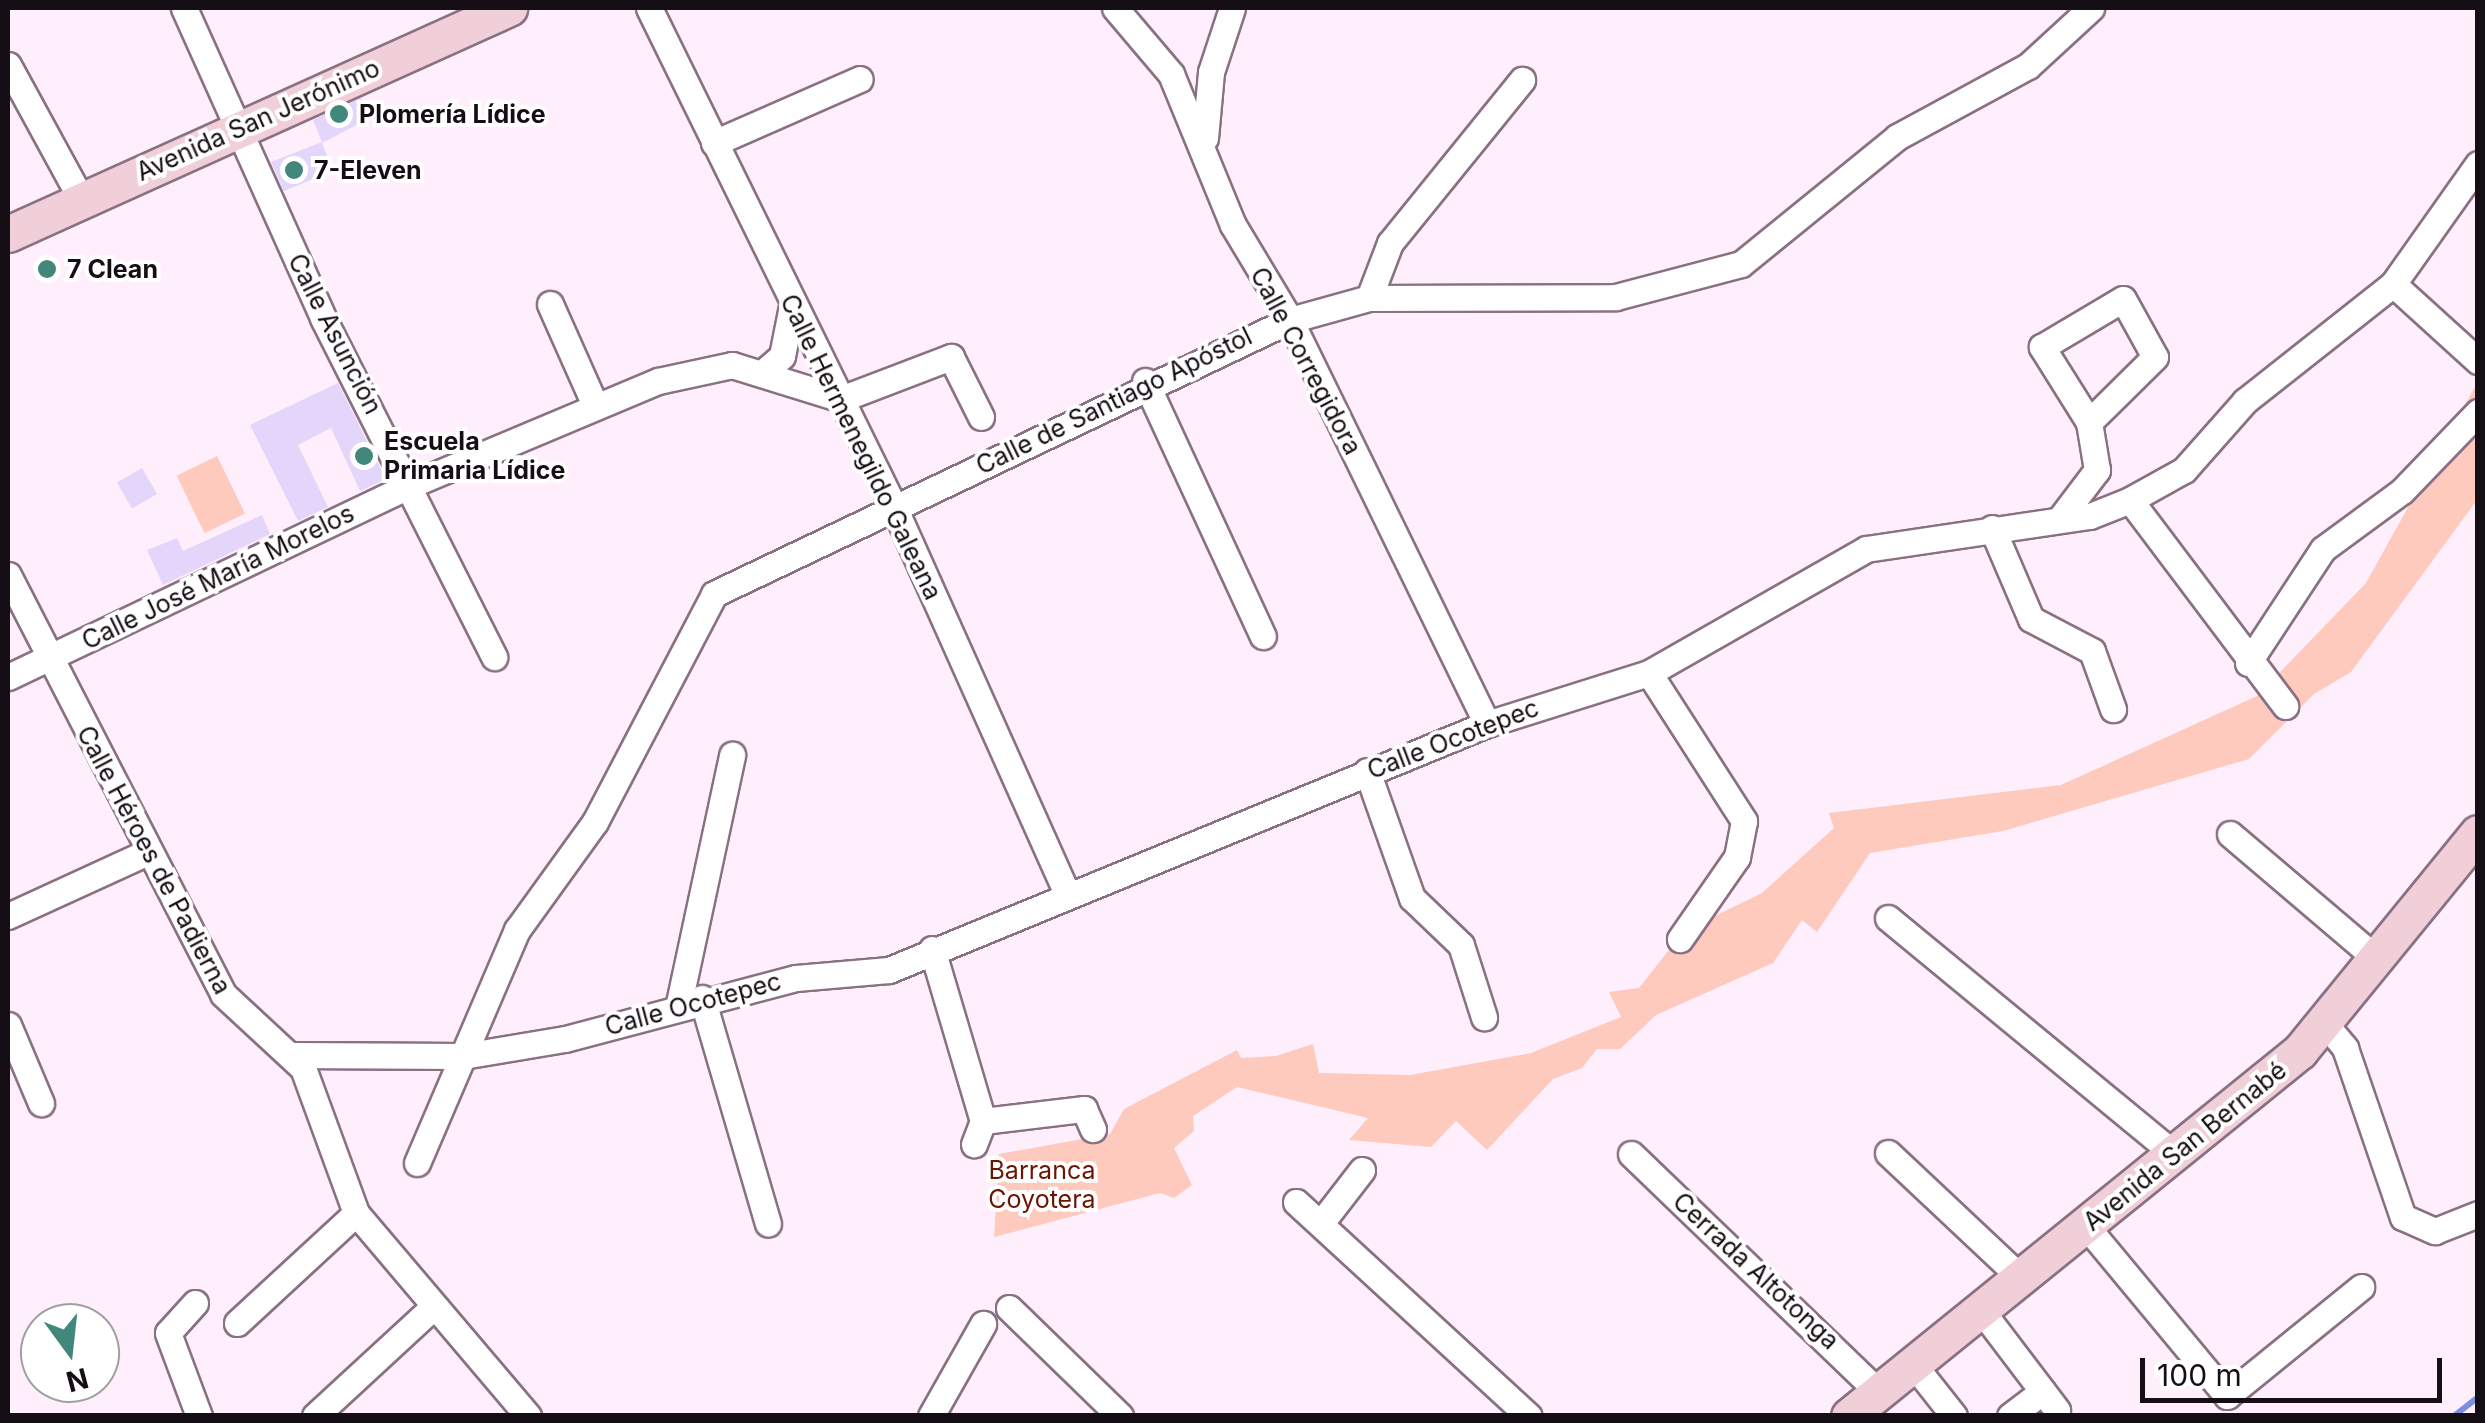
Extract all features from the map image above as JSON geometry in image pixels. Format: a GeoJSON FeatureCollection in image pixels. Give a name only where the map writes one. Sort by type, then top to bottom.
{"type":"FeatureCollection","features":[{"type":"Feature","properties":{"kind":"main road","name":"Avenida San Jerónimo"},"geometry":{"type":"LineString","coordinates":[[8,234],[509,8]]}},
{"type":"Feature","properties":{"kind":"main road","name":"Avenida San Bernabé"},"geometry":{"type":"LineString","coordinates":[[1849,1416],[2174,1155],[2326,1025],[2477,835]]}},
{"type":"Feature","properties":{"kind":"street","name":"Calle Asunción"},"geometry":{"type":"LineString","coordinates":[[184,8],[323,318],[413,484],[494,657]]}},
{"type":"Feature","properties":{"kind":"street","name":"Calle Hermenegildo Galeana"},"geometry":{"type":"LineString","coordinates":[[649,8],[894,508],[1066,891]]}},
{"type":"Feature","properties":{"kind":"street","name":"Calle Corregidora"},"geometry":{"type":"LineString","coordinates":[[1115,8],[1171,74],[1205,140],[1233,225],[1290,320],[1487,724]]}},
{"type":"Feature","properties":{"kind":"street"},"geometry":{"type":"LineString","coordinates":[[1205,140],[1211,72],[1232,8]]}},
{"type":"Feature","properties":{"kind":"street","name":"Calle de Santiago Apóstol"},"geometry":{"type":"LineString","coordinates":[[417,1163],[517,930],[651,724],[696,614],[738,578],[894,508],[1144,381],[1290,320],[1369,298],[1616,297],[1741,264],[1897,137],[2028,66],[2091,8]]}},
{"type":"Feature","properties":{"kind":"street"},"geometry":{"type":"LineString","coordinates":[[8,65],[82,200]]}},
{"type":"Feature","properties":{"kind":"street"},"geometry":{"type":"LineString","coordinates":[[714,143],[860,79]]}},
{"type":"Feature","properties":{"kind":"street"},"geometry":{"type":"LineString","coordinates":[[1369,298],[1390,242],[1522,80]]}},
{"type":"Feature","properties":{"kind":"street","name":"Calle Ocotepec"},"geometry":{"type":"LineString","coordinates":[[292,1055],[463,1056],[565,1039],[691,1001],[889,970],[1066,891],[1487,724],[1649,673],[1866,549],[2059,520],[2130,500],[2198,458],[2245,401],[2393,284],[2476,168]]}},
{"type":"Feature","properties":{"kind":"street"},"geometry":{"type":"LineString","coordinates":[[2393,284],[2478,361]]}},
{"type":"Feature","properties":{"kind":"street"},"geometry":{"type":"LineString","coordinates":[[2059,520],[2097,470],[2090,422],[2042,347],[2123,299],[2155,357],[2090,422]]}},
{"type":"Feature","properties":{"kind":"street"},"geometry":{"type":"LineString","coordinates":[[550,304],[594,405]]}},
{"type":"Feature","properties":{"kind":"street"},"geometry":{"type":"LineString","coordinates":[[766,370],[782,356],[792,306]]}},
{"type":"Feature","properties":{"kind":"street"},"geometry":{"type":"LineString","coordinates":[[841,399],[951,357],[981,418]]}},
{"type":"Feature","properties":{"kind":"street","name":"Calle José María Morelos"},"geometry":{"type":"LineString","coordinates":[[8,677],[413,484],[594,405],[706,366],[766,370],[841,399]]}},
{"type":"Feature","properties":{"kind":"street"},"geometry":{"type":"LineString","coordinates":[[1144,381],[1263,636]]}},
{"type":"Feature","properties":{"kind":"street"},"geometry":{"type":"LineString","coordinates":[[2248,663],[2323,549],[2402,491],[2478,412]]}},
{"type":"Feature","properties":{"kind":"street"},"geometry":{"type":"LineString","coordinates":[[2130,500],[2248,663],[2285,706]]}},
{"type":"Feature","properties":{"kind":"street"},"geometry":{"type":"LineString","coordinates":[[1992,528],[2031,619],[2092,651],[2114,709]]}},
{"type":"Feature","properties":{"kind":"street","name":"Calle Héroes de Padierna"},"geometry":{"type":"LineString","coordinates":[[8,576],[222,994],[292,1055],[356,1213],[431,1309],[528,1416]]}},
{"type":"Feature","properties":{"kind":"street"},"geometry":{"type":"LineString","coordinates":[[1649,673],[1744,821],[1737,856],[1680,940]]}},
{"type":"Feature","properties":{"kind":"street"},"geometry":{"type":"LineString","coordinates":[[732,755],[691,1001],[768,1224]]}},
{"type":"Feature","properties":{"kind":"street"},"geometry":{"type":"LineString","coordinates":[[1367,772],[1412,898],[1461,945],[1484,1017]]}},
{"type":"Feature","properties":{"kind":"street"},"geometry":{"type":"LineString","coordinates":[[2230,834],[2378,962]]}},
{"type":"Feature","properties":{"kind":"street"},"geometry":{"type":"LineString","coordinates":[[8,916],[148,852]]}},
{"type":"Feature","properties":{"kind":"street"},"geometry":{"type":"LineString","coordinates":[[1888,918],[2174,1155]]}},
{"type":"Feature","properties":{"kind":"street"},"geometry":{"type":"LineString","coordinates":[[932,949],[978,1133],[1084,1108],[1093,1129]]}},
{"type":"Feature","properties":{"kind":"street"},"geometry":{"type":"LineString","coordinates":[[2326,1025],[2345,1048],[2402,1217],[2434,1230],[2478,1214]]}},
{"type":"Feature","properties":{"kind":"street"},"geometry":{"type":"LineString","coordinates":[[8,1026],[42,1103]]}},
{"type":"Feature","properties":{"kind":"street"},"geometry":{"type":"LineString","coordinates":[[1888,1152],[2021,1278]]}},
{"type":"Feature","properties":{"kind":"street","name":"Cerrada Altotonga"},"geometry":{"type":"LineString","coordinates":[[1631,1154],[1878,1392]]}},
{"type":"Feature","properties":{"kind":"street"},"geometry":{"type":"LineString","coordinates":[[1320,1224],[1362,1170]]}},
{"type":"Feature","properties":{"kind":"street"},"geometry":{"type":"LineString","coordinates":[[1296,1202],[1529,1416]]}},
{"type":"Feature","properties":{"kind":"street"},"geometry":{"type":"LineString","coordinates":[[238,1323],[356,1213]]}},
{"type":"Feature","properties":{"kind":"street"},"geometry":{"type":"LineString","coordinates":[[2086,1226],[2223,1394],[2361,1288]]}},
{"type":"Feature","properties":{"kind":"street"},"geometry":{"type":"LineString","coordinates":[[195,1303],[168,1333],[200,1416]]}},
{"type":"Feature","properties":{"kind":"street"},"geometry":{"type":"LineString","coordinates":[[1008,1308],[1120,1416]]}},
{"type":"Feature","properties":{"kind":"street"},"geometry":{"type":"LineString","coordinates":[[315,1416],[431,1309]]}},
{"type":"Feature","properties":{"kind":"street"},"geometry":{"type":"LineString","coordinates":[[1981,1310],[2050,1400],[2010,1416]]}},
{"type":"Feature","properties":{"kind":"street"},"geometry":{"type":"LineString","coordinates":[[931,1416],[984,1324]]}},
{"type":"Feature","properties":{"kind":"street"},"geometry":{"type":"LineString","coordinates":[[1913,1364],[1954,1416]]}},
{"type":"Feature","properties":{"kind":"green space","name":"Barranca Coyotera"},"geometry":{"type":"Polygon","coordinates":[[[2477,383],[2477,500],[2351,672],[2314,694],[2249,759],[2003,831],[1870,853],[1817,932],[1802,920],[1773,963],[1656,1015],[1620,1049],[1597,1049],[1582,1068],[1553,1079],[1487,1150],[1456,1121],[1431,1147],[1349,1140],[1368,1118],[1237,1087],[1193,1116],[1194,1131],[1174,1148],[1192,1185],[1174,1198],[1160,1193],[994,1237],[999,1154],[1110,1134],[1124,1109],[1237,1050],[1241,1058],[1276,1056],[1313,1044],[1319,1073],[1410,1075],[1531,1053],[1621,1017],[1609,992],[1639,988],[1684,931],[1762,893],[1834,828],[1829,813],[2061,785],[2257,696],[2366,583],[2477,383]]]}},
{"type":"Feature","properties":{"kind":"green space"},"geometry":{"type":"Polygon","coordinates":[[[217,456],[245,514],[205,533],[177,476],[217,456]]]}},
{"type":"Feature","properties":{"kind":"building"},"geometry":{"type":"Polygon","coordinates":[[[361,98],[370,118],[322,143],[333,171],[284,191],[271,162],[322,142],[313,120],[361,98]]]}},
{"type":"Feature","properties":{"kind":"building"},"geometry":{"type":"Polygon","coordinates":[[[338,383],[386,479],[360,491],[331,428],[298,445],[328,507],[298,521],[250,425],[338,383]]]}},
{"type":"Feature","properties":{"kind":"building"},"geometry":{"type":"Polygon","coordinates":[[[142,468],[157,494],[132,508],[117,482],[142,468]]]}},
{"type":"Feature","properties":{"kind":"building"},"geometry":{"type":"Polygon","coordinates":[[[262,515],[270,534],[163,585],[147,550],[177,538],[183,551],[262,515]]]}},
{"type":"Feature","properties":{"kind":"waterway"},"geometry":{"type":"LineString","coordinates":[[2454,1416],[2478,1397]]}},
{"type":"Feature","properties":{"kind":"place","name":"Plomería Lídice"},"geometry":{"type":"Point","coordinates":[339,114]}},
{"type":"Feature","properties":{"kind":"place","name":"7-Eleven"},"geometry":{"type":"Point","coordinates":[294,170]}},
{"type":"Feature","properties":{"kind":"place","name":"7 Clean"},"geometry":{"type":"Point","coordinates":[47,269]}},
{"type":"Feature","properties":{"kind":"place","name":"Escuela Primaria Lídice"},"geometry":{"type":"Point","coordinates":[364,456]}}]}
